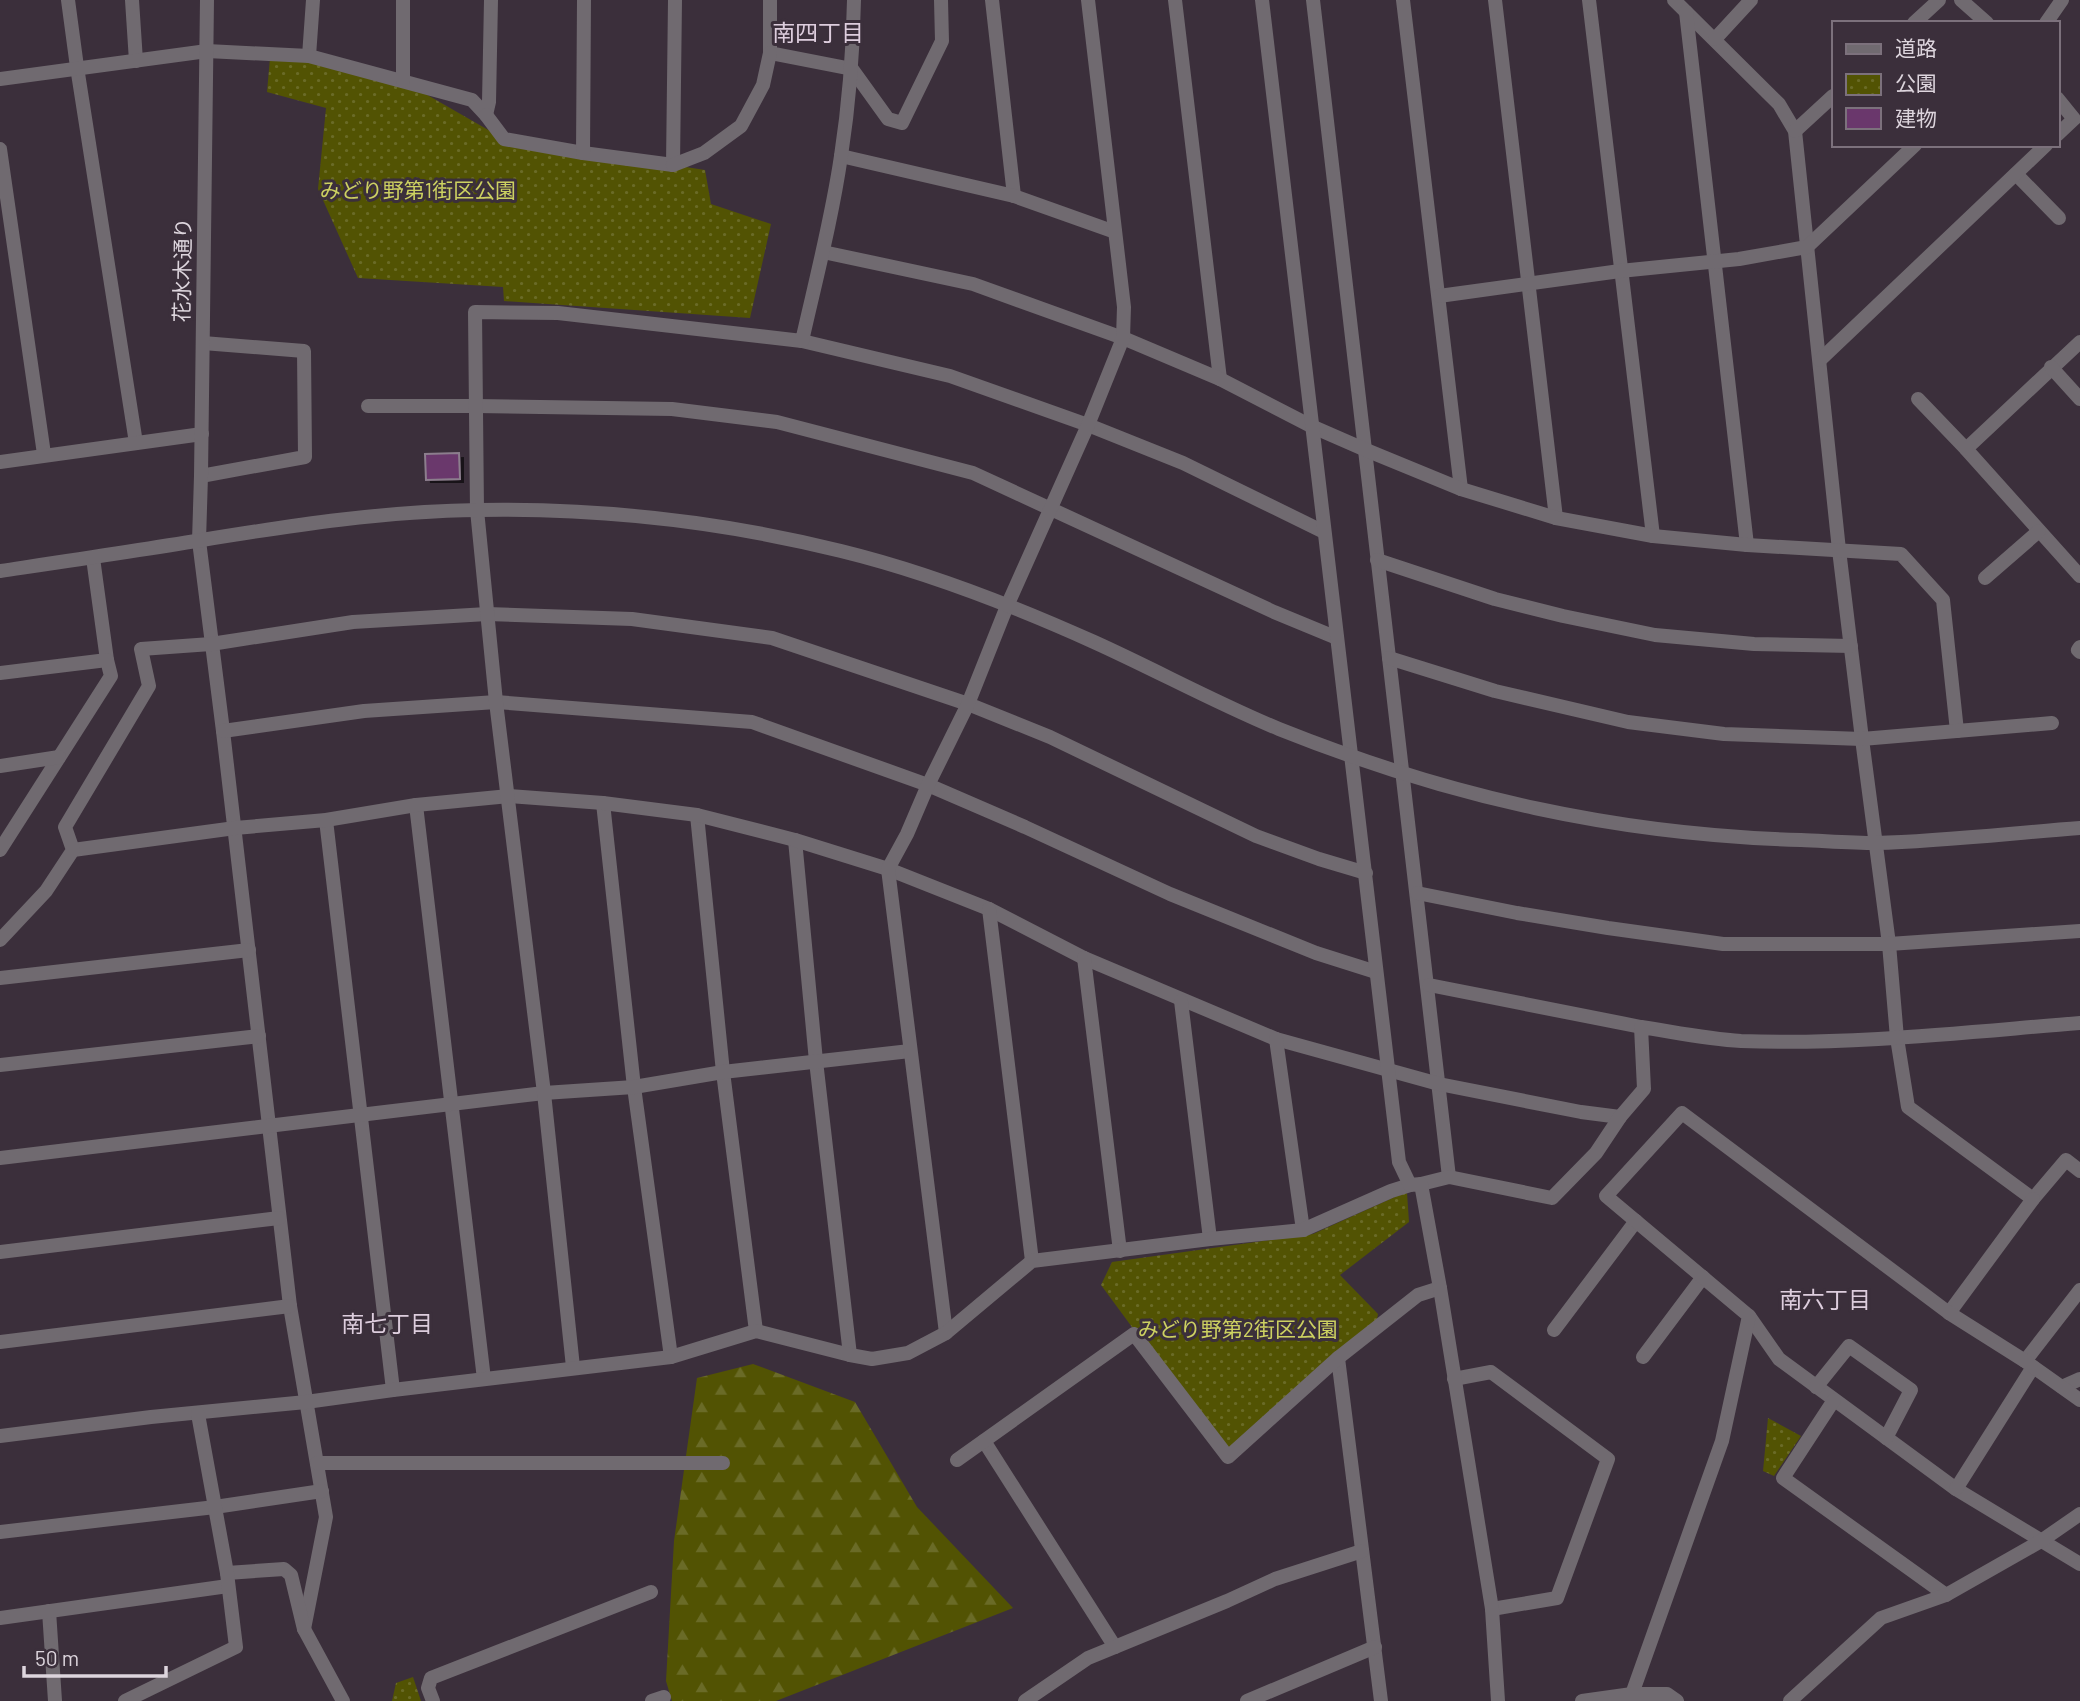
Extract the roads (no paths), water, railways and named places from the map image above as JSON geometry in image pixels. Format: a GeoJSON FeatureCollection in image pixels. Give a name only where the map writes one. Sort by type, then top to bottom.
{"type":"FeatureCollection","features":[{"type":"Feature","properties":{"kind":"street"},"geometry":{"type":"LineString","coordinates":[[68,0],[136,443]]}},
{"type":"Feature","properties":{"kind":"street"},"geometry":{"type":"LineString","coordinates":[[132,0],[136,61]]}},
{"type":"Feature","properties":{"kind":"street","name":"花水木通り"},"geometry":{"type":"LineString","coordinates":[[207,0],[199,541],[290,1306],[326,1517],[304,1629]]}},
{"type":"Feature","properties":{"kind":"street"},"geometry":{"type":"LineString","coordinates":[[309,56],[313,0]]}},
{"type":"Feature","properties":{"kind":"street"},"geometry":{"type":"LineString","coordinates":[[403,0],[403,81]]}},
{"type":"Feature","properties":{"kind":"street"},"geometry":{"type":"LineString","coordinates":[[486,115],[489,102],[491,0]]}},
{"type":"Feature","properties":{"kind":"street"},"geometry":{"type":"LineString","coordinates":[[583,153],[584,0]]}},
{"type":"Feature","properties":{"kind":"street"},"geometry":{"type":"LineString","coordinates":[[673,165],[676,0]]}},
{"type":"Feature","properties":{"kind":"street"},"geometry":{"type":"LineString","coordinates":[[0,79],[207,51],[309,56],[472,100],[504,139],[673,165],[704,153],[741,125],[763,85],[770,53],[770,0]]}},
{"type":"Feature","properties":{"kind":"street"},"geometry":{"type":"LineString","coordinates":[[802,341],[823,252],[841,156],[852,69],[854,0]]}},
{"type":"Feature","properties":{"kind":"street"},"geometry":{"type":"LineString","coordinates":[[770,53],[852,69],[887,119],[902,123],[942,41],[942,0]]}},
{"type":"Feature","properties":{"kind":"street"},"geometry":{"type":"LineString","coordinates":[[992,0],[1014,196]]}},
{"type":"Feature","properties":{"kind":"street"},"geometry":{"type":"LineString","coordinates":[[946,1333],[888,869],[968,704],[1007,606],[1124,338],[1124,307],[1088,0]]}},
{"type":"Feature","properties":{"kind":"street"},"geometry":{"type":"LineString","coordinates":[[1175,0],[1220,379]]}},
{"type":"Feature","properties":{"kind":"street"},"geometry":{"type":"LineString","coordinates":[[1262,0],[1399,1162],[1416,1184],[1440,1288],[1492,1609],[1498,1701]]}},
{"type":"Feature","properties":{"kind":"street"},"geometry":{"type":"LineString","coordinates":[[1313,0],[1429,985],[1449,1177]]}},
{"type":"Feature","properties":{"kind":"street"},"geometry":{"type":"LineString","coordinates":[[1403,0],[1461,489]]}},
{"type":"Feature","properties":{"kind":"street"},"geometry":{"type":"LineString","coordinates":[[1494,0],[1556,518]]}},
{"type":"Feature","properties":{"kind":"street"},"geometry":{"type":"LineString","coordinates":[[1589,0],[1653,536]]}},
{"type":"Feature","properties":{"kind":"street"},"geometry":{"type":"LineString","coordinates":[[1674,0],[1779,104],[1795,131],[1839,550],[1889,944],[1897,1038],[1908,1107],[2033,1199]]}},
{"type":"Feature","properties":{"kind":"street"},"geometry":{"type":"LineString","coordinates":[[1715,39],[1751,0]]}},
{"type":"Feature","properties":{"kind":"street"},"geometry":{"type":"LineString","coordinates":[[1916,21],[1939,0]]}},
{"type":"Feature","properties":{"kind":"street"},"geometry":{"type":"LineString","coordinates":[[1961,0],[1985,21]]}},
{"type":"Feature","properties":{"kind":"street"},"geometry":{"type":"LineString","coordinates":[[2047,21],[2062,0]]}},
{"type":"Feature","properties":{"kind":"street"},"geometry":{"type":"LineString","coordinates":[[1686,12],[1747,545]]}},
{"type":"Feature","properties":{"kind":"street"},"geometry":{"type":"LineString","coordinates":[[1795,131],[1832,97]]}},
{"type":"Feature","properties":{"kind":"street"},"geometry":{"type":"LineString","coordinates":[[2059,100],[2074,119],[2059,133]]}},
{"type":"Feature","properties":{"kind":"street"},"geometry":{"type":"LineString","coordinates":[[1439,296],[1807,247],[1913,147]]}},
{"type":"Feature","properties":{"kind":"street"},"geometry":{"type":"LineString","coordinates":[[1820,360],[2044,147]]}},
{"type":"Feature","properties":{"kind":"street"},"geometry":{"type":"LineString","coordinates":[[0,149],[44,454]]}},
{"type":"Feature","properties":{"kind":"street"},"geometry":{"type":"LineString","coordinates":[[841,156],[1014,196],[1115,232]]}},
{"type":"Feature","properties":{"kind":"street"},"geometry":{"type":"LineString","coordinates":[[2016,174],[2059,218]]}},
{"type":"Feature","properties":{"kind":"street"},"geometry":{"type":"LineString","coordinates":[[823,252],[973,284],[1124,338],[1220,379],[1311,426],[1366,450],[1461,489],[1556,518],[1653,536],[1747,545],[1901,554],[1942,600],[1958,731]]}},
{"type":"Feature","properties":{"kind":"street"},"geometry":{"type":"LineString","coordinates":[[573,1367],[544,1093],[496,702],[477,510],[475,312],[558,313],[802,341],[950,376],[1088,425],[1183,463],[1324,532]]}},
{"type":"Feature","properties":{"kind":"street"},"geometry":{"type":"LineString","coordinates":[[1966,449],[2080,342]]}},
{"type":"Feature","properties":{"kind":"street"},"geometry":{"type":"LineString","coordinates":[[201,477],[305,457],[304,351],[203,343]]}},
{"type":"Feature","properties":{"kind":"street"},"geometry":{"type":"LineString","coordinates":[[2051,368],[2080,399]]}},
{"type":"Feature","properties":{"kind":"street"},"geometry":{"type":"LineString","coordinates":[[1918,399],[2080,576]]}},
{"type":"Feature","properties":{"kind":"street"},"geometry":{"type":"LineString","coordinates":[[368,406],[672,409],[777,422],[973,473],[1274,612],[1337,638]]}},
{"type":"Feature","properties":{"kind":"street"},"geometry":{"type":"LineString","coordinates":[[0,461],[202,434]]}},
{"type":"Feature","properties":{"kind":"street"},"geometry":{"type":"LineString","coordinates":[[0,571],[382,515],[477,510],[572,511],[689,523],[842,551],[924,576],[1093,641],[1278,728],[1403,775],[1492,800],[1647,829],[1728,838],[1875,843],[2080,828]]}},
{"type":"Feature","properties":{"kind":"street"},"geometry":{"type":"LineString","coordinates":[[1985,578],[2039,531]]}},
{"type":"Feature","properties":{"kind":"street"},"geometry":{"type":"LineString","coordinates":[[0,850],[111,676],[93,558]]}},
{"type":"Feature","properties":{"kind":"street"},"geometry":{"type":"LineString","coordinates":[[1377,560],[1495,598],[1563,616],[1655,635],[1754,644],[1851,646]]}},
{"type":"Feature","properties":{"kind":"street"},"geometry":{"type":"LineString","coordinates":[[73,849],[65,827],[149,686],[141,649],[211,644],[353,622],[487,614],[632,619],[772,638],[968,704],[1050,737],[1256,836],[1366,873]]}},
{"type":"Feature","properties":{"kind":"street"},"geometry":{"type":"LineString","coordinates":[[1389,658],[1495,691],[1628,722],[1724,734],[1862,739],[2052,723]]}},
{"type":"Feature","properties":{"kind":"street"},"geometry":{"type":"LineString","coordinates":[[0,673],[107,660]]}},
{"type":"Feature","properties":{"kind":"street"},"geometry":{"type":"LineString","coordinates":[[223,731],[364,711],[496,702],[751,722],[928,785],[1170,894],[1316,953],[1376,972]]}},
{"type":"Feature","properties":{"kind":"street"},"geometry":{"type":"LineString","coordinates":[[0,766],[59,757]]}},
{"type":"Feature","properties":{"kind":"street"},"geometry":{"type":"LineString","coordinates":[[0,940],[46,891],[73,849],[235,828],[326,820],[416,805],[509,796],[603,803],[697,815],[795,840],[888,869],[989,909],[1084,957],[1276,1040],[1439,1084],[1620,1117]]}},
{"type":"Feature","properties":{"kind":"street"},"geometry":{"type":"LineString","coordinates":[[603,803],[634,1087],[671,1357]]}},
{"type":"Feature","properties":{"kind":"street"},"geometry":{"type":"LineString","coordinates":[[416,805],[484,1379]]}},
{"type":"Feature","properties":{"kind":"street"},"geometry":{"type":"LineString","coordinates":[[697,815],[723,1072],[756,1331]]}},
{"type":"Feature","properties":{"kind":"street"},"geometry":{"type":"LineString","coordinates":[[326,820],[393,1390]]}},
{"type":"Feature","properties":{"kind":"street"},"geometry":{"type":"LineString","coordinates":[[795,840],[816,1061],[850,1355]]}},
{"type":"Feature","properties":{"kind":"street"},"geometry":{"type":"LineString","coordinates":[[1417,892],[1608,929],[1723,944],[1889,944],[2080,931]]}},
{"type":"Feature","properties":{"kind":"street"},"geometry":{"type":"LineString","coordinates":[[989,909],[1032,1261]]}},
{"type":"Feature","properties":{"kind":"street"},"geometry":{"type":"LineString","coordinates":[[0,978],[248,950]]}},
{"type":"Feature","properties":{"kind":"street"},"geometry":{"type":"LineString","coordinates":[[1084,957],[1119,1251]]}},
{"type":"Feature","properties":{"kind":"street"},"geometry":{"type":"LineString","coordinates":[[1429,985],[1641,1027],[1738,1041],[1821,1042],[2080,1023]]}},
{"type":"Feature","properties":{"kind":"street"},"geometry":{"type":"LineString","coordinates":[[1181,1001],[1210,1239]]}},
{"type":"Feature","properties":{"kind":"street"},"geometry":{"type":"LineString","coordinates":[[0,1436],[671,1357],[756,1331],[872,1359],[908,1353],[946,1333],[1032,1261],[1303,1230],[1391,1191],[1449,1177],[1552,1198],[1596,1153],[1620,1117],[1644,1089],[1641,1027]]}},
{"type":"Feature","properties":{"kind":"street"},"geometry":{"type":"LineString","coordinates":[[0,1065],[259,1036]]}},
{"type":"Feature","properties":{"kind":"street"},"geometry":{"type":"LineString","coordinates":[[1276,1040],[1303,1230]]}},
{"type":"Feature","properties":{"kind":"street"},"geometry":{"type":"LineString","coordinates":[[0,1158],[544,1093],[634,1087],[723,1072],[910,1051]]}},
{"type":"Feature","properties":{"kind":"street"},"geometry":{"type":"LineString","coordinates":[[2080,1400],[1949,1313],[1682,1112],[1606,1196],[1749,1316],[1779,1359],[1956,1489],[2080,1564]]}},
{"type":"Feature","properties":{"kind":"street"},"geometry":{"type":"LineString","coordinates":[[1949,1313],[2033,1199],[2066,1160],[2080,1171]]}},
{"type":"Feature","properties":{"kind":"street"},"geometry":{"type":"LineString","coordinates":[[0,1251],[279,1218]]}},
{"type":"Feature","properties":{"kind":"street"},"geometry":{"type":"LineString","coordinates":[[1554,1330],[1636,1221]]}},
{"type":"Feature","properties":{"kind":"street"},"geometry":{"type":"LineString","coordinates":[[1643,1357],[1703,1277]]}},
{"type":"Feature","properties":{"kind":"street"},"geometry":{"type":"LineString","coordinates":[[957,1460],[1134,1334],[1228,1457],[1338,1358],[1418,1294],[1440,1288]]}},
{"type":"Feature","properties":{"kind":"street"},"geometry":{"type":"LineString","coordinates":[[1956,1489],[2029,1364],[2080,1290]]}},
{"type":"Feature","properties":{"kind":"street"},"geometry":{"type":"LineString","coordinates":[[0,1342],[290,1306]]}},
{"type":"Feature","properties":{"kind":"street"},"geometry":{"type":"LineString","coordinates":[[1632,1694],[1722,1441],[1749,1316]]}},
{"type":"Feature","properties":{"kind":"street"},"geometry":{"type":"LineString","coordinates":[[1816,1387],[1849,1346],[1911,1390],[1886,1438]]}},
{"type":"Feature","properties":{"kind":"street"},"geometry":{"type":"LineString","coordinates":[[1338,1358],[1381,1701]]}},
{"type":"Feature","properties":{"kind":"street"},"geometry":{"type":"LineString","coordinates":[[1454,1379],[1491,1372],[1608,1458],[1557,1598],[1492,1609]]}},
{"type":"Feature","properties":{"kind":"street"},"geometry":{"type":"LineString","coordinates":[[2062,1387],[2080,1379]]}},
{"type":"Feature","properties":{"kind":"street"},"geometry":{"type":"LineString","coordinates":[[1834,1400],[1783,1478],[1946,1595]]}},
{"type":"Feature","properties":{"kind":"street"},"geometry":{"type":"LineString","coordinates":[[125,1701],[236,1647],[198,1414]]}},
{"type":"Feature","properties":{"kind":"street"},"geometry":{"type":"LineString","coordinates":[[984,1441],[1115,1647]]}},
{"type":"Feature","properties":{"kind":"street"},"geometry":{"type":"LineString","coordinates":[[317,1463],[723,1463]]}},
{"type":"Feature","properties":{"kind":"street"},"geometry":{"type":"LineString","coordinates":[[0,1532],[215,1507],[322,1491]]}},
{"type":"Feature","properties":{"kind":"street"},"geometry":{"type":"LineString","coordinates":[[1790,1701],[1881,1618],[1946,1595],[2042,1541],[2080,1514]]}},
{"type":"Feature","properties":{"kind":"street"},"geometry":{"type":"LineString","coordinates":[[1025,1701],[1088,1658],[1275,1579],[1362,1551]]}},
{"type":"Feature","properties":{"kind":"street"},"geometry":{"type":"LineString","coordinates":[[0,1618],[284,1569],[291,1575],[304,1629],[343,1701]]}},
{"type":"Feature","properties":{"kind":"street"},"geometry":{"type":"LineString","coordinates":[[433,1701],[428,1688],[430,1678],[651,1592]]}},
{"type":"Feature","properties":{"kind":"street"},"geometry":{"type":"LineString","coordinates":[[49,1611],[55,1701]]}},
{"type":"Feature","properties":{"kind":"street"},"geometry":{"type":"LineString","coordinates":[[1247,1701],[1375,1647]]}},
{"type":"Feature","properties":{"kind":"street"},"geometry":{"type":"LineString","coordinates":[[1582,1701],[1632,1694],[1667,1694],[1677,1701]]}},
{"type":"Feature","properties":{"kind":"district","name":"南四丁目"},"geometry":{"type":"Point","coordinates":[818,33]}},
{"type":"Feature","properties":{"kind":"district","name":"南六丁目"},"geometry":{"type":"Point","coordinates":[1825,1300]}},
{"type":"Feature","properties":{"kind":"district","name":"南七丁目"},"geometry":{"type":"Point","coordinates":[387,1324]}},
{"type":"Feature","properties":{"kind":"park label","name":"みどり野第1街区公園"},"geometry":{"type":"Point","coordinates":[418,191]}},
{"type":"Feature","properties":{"kind":"park label","name":"みどり野第2街区公園"},"geometry":{"type":"Point","coordinates":[1238,1330]}}]}
